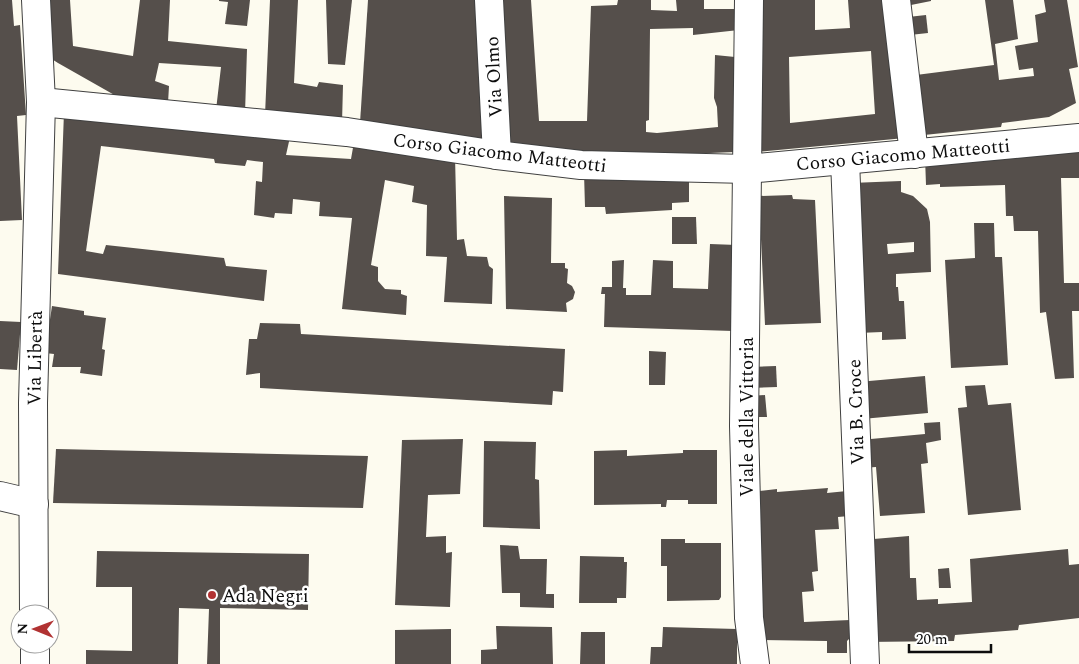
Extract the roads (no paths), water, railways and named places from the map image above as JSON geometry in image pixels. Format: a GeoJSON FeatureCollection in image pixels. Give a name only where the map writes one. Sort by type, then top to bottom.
{"type":"FeatureCollection","features":[{"type":"Feature","properties":{"kind":"street","name":"Via Libertà"},"geometry":{"type":"LineString","coordinates":[[34,604],[33,403],[41,102],[36,0]]}},
{"type":"Feature","properties":{"kind":"street","name":"Via Olmo"},"geometry":{"type":"LineString","coordinates":[[489,0],[497,155]]}},
{"type":"Feature","properties":{"kind":"street","name":"Viale della Vittoria"},"geometry":{"type":"LineString","coordinates":[[750,0],[744,436],[749,618],[755,664]]}},
{"type":"Feature","properties":{"kind":"street"},"geometry":{"type":"LineString","coordinates":[[896,0],[914,154]]}},
{"type":"Feature","properties":{"kind":"street","name":"Corso Giacomo Matteotti"},"geometry":{"type":"LineString","coordinates":[[41,102],[347,132],[497,155],[581,165],[747,169],[1079,138]]}},
{"type":"Feature","properties":{"kind":"street","name":"Via B. Croce"},"geometry":{"type":"LineString","coordinates":[[846,160],[865,664]]}},
{"type":"Feature","properties":{"kind":"street"},"geometry":{"type":"LineString","coordinates":[[0,496],[34,504]]}},
{"type":"Feature","properties":{"kind":"place","name":"Ada Negri"},"geometry":{"type":"Point","coordinates":[212,595]}}]}
